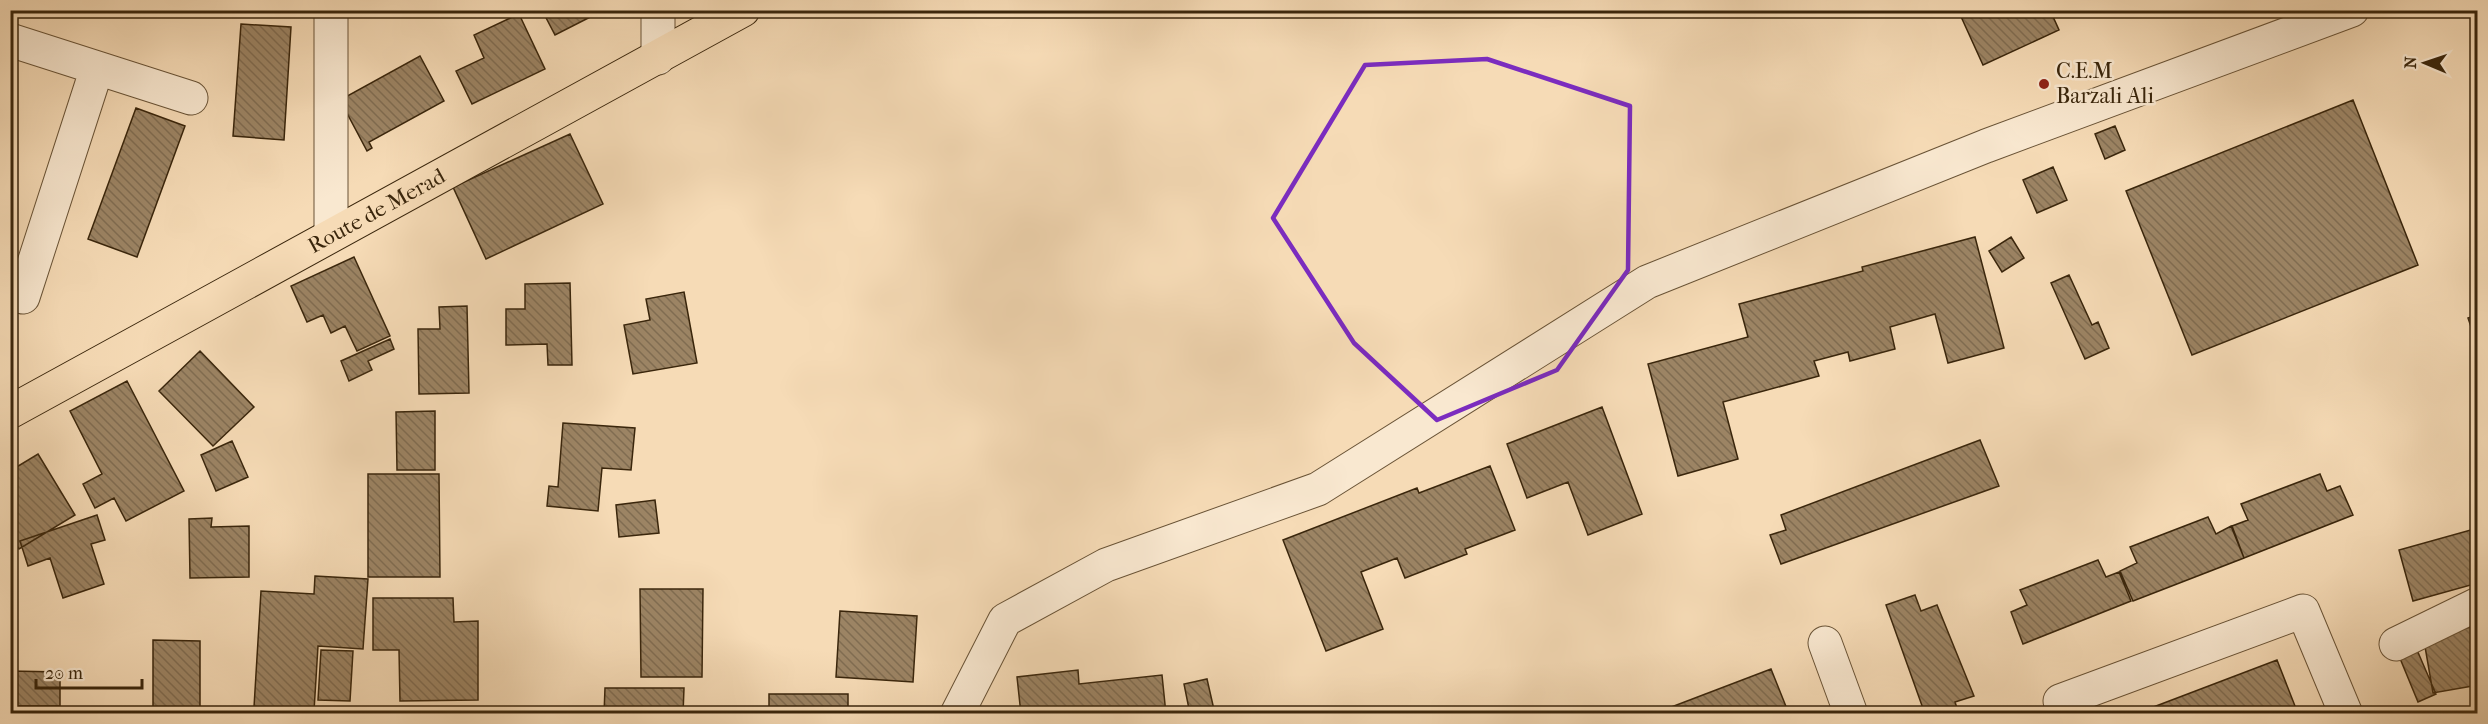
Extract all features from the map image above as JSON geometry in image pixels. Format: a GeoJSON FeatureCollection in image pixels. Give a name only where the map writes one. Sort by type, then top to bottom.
{"type":"FeatureCollection","features":[{"type":"Feature","properties":{"kind":"main road","name":"Route de Merad"},"geometry":{"type":"LineString","coordinates":[[10,412],[743,10]]}},
{"type":"Feature","properties":{"kind":"street"},"geometry":{"type":"LineString","coordinates":[[331,10],[331,235]]}},
{"type":"Feature","properties":{"kind":"street"},"geometry":{"type":"LineString","coordinates":[[658,10],[658,58]]}},
{"type":"Feature","properties":{"kind":"street"},"geometry":{"type":"LineString","coordinates":[[957,714],[1005,620],[1106,565],[1318,489],[1647,282],[1986,146],[2352,10]]}},
{"type":"Feature","properties":{"kind":"street"},"geometry":{"type":"LineString","coordinates":[[10,40],[191,98]]}},
{"type":"Feature","properties":{"kind":"street"},"geometry":{"type":"LineString","coordinates":[[23,297],[97,68]]}},
{"type":"Feature","properties":{"kind":"street"},"geometry":{"type":"LineString","coordinates":[[2396,644],[2478,604]]}},
{"type":"Feature","properties":{"kind":"street"},"geometry":{"type":"LineString","coordinates":[[2060,701],[2303,611],[2346,714]]}},
{"type":"Feature","properties":{"kind":"street"},"geometry":{"type":"LineString","coordinates":[[1824,643],[1851,714]]}},
{"type":"Feature","properties":{"kind":"highlighted area"},"geometry":{"type":"Polygon","coordinates":[[[1487,59],[1630,106],[1628,270],[1557,370],[1437,420],[1354,343],[1273,218],[1365,65],[1487,59]]]}},
{"type":"Feature","properties":{"kind":"building"},"geometry":{"type":"Polygon","coordinates":[[[542,10],[604,10],[555,35],[542,10]]]}},
{"type":"Feature","properties":{"kind":"building"},"geometry":{"type":"Polygon","coordinates":[[[1958,10],[2050,10],[2059,30],[1983,65],[1958,10]]]}},
{"type":"Feature","properties":{"kind":"building"},"geometry":{"type":"Polygon","coordinates":[[[519,14],[545,69],[472,104],[456,71],[484,58],[474,35],[519,14]]]}},
{"type":"Feature","properties":{"kind":"building"},"geometry":{"type":"Polygon","coordinates":[[[241,24],[291,27],[284,140],[233,136],[241,24]]]}},
{"type":"Feature","properties":{"kind":"building"},"geometry":{"type":"Polygon","coordinates":[[[420,56],[444,101],[369,142],[372,148],[367,151],[340,100],[420,56]]]}},
{"type":"Feature","properties":{"kind":"building"},"geometry":{"type":"Polygon","coordinates":[[[2353,100],[2418,265],[2192,355],[2126,191],[2353,100]]]}},
{"type":"Feature","properties":{"kind":"building"},"geometry":{"type":"Polygon","coordinates":[[[136,108],[185,126],[137,257],[88,239],[136,108]]]}},
{"type":"Feature","properties":{"kind":"building"},"geometry":{"type":"Polygon","coordinates":[[[2115,126],[2125,150],[2105,159],[2095,134],[2115,126]]]}},
{"type":"Feature","properties":{"kind":"building"},"geometry":{"type":"Polygon","coordinates":[[[570,134],[603,204],[486,259],[453,187],[570,134]]]}},
{"type":"Feature","properties":{"kind":"building"},"geometry":{"type":"Polygon","coordinates":[[[2053,167],[2067,200],[2037,213],[2023,180],[2053,167]]]}},
{"type":"Feature","properties":{"kind":"building"},"geometry":{"type":"Polygon","coordinates":[[[1975,237],[2004,348],[1948,363],[1935,314],[1890,327],[1895,349],[1850,361],[1848,352],[1814,361],[1819,376],[1723,402],[1738,459],[1678,476],[1648,364],[1748,337],[1739,304],[1863,271],[1862,267],[1975,237]]]}},
{"type":"Feature","properties":{"kind":"building"},"geometry":{"type":"Polygon","coordinates":[[[2011,237],[2024,258],[2002,272],[1989,251],[2011,237]]]}},
{"type":"Feature","properties":{"kind":"building"},"geometry":{"type":"Polygon","coordinates":[[[354,257],[390,336],[357,351],[345,326],[331,333],[323,315],[307,322],[291,286],[354,257]]]}},
{"type":"Feature","properties":{"kind":"building"},"geometry":{"type":"Polygon","coordinates":[[[2069,275],[2092,325],[2098,322],[2109,348],[2085,359],[2051,283],[2069,275]]]}},
{"type":"Feature","properties":{"kind":"building"},"geometry":{"type":"Polygon","coordinates":[[[570,283],[572,365],[548,365],[547,344],[506,345],[506,309],[525,309],[525,284],[570,283]]]}},
{"type":"Feature","properties":{"kind":"building"},"geometry":{"type":"Polygon","coordinates":[[[684,292],[697,363],[633,374],[624,325],[650,320],[646,299],[684,292]]]}},
{"type":"Feature","properties":{"kind":"building"},"geometry":{"type":"Polygon","coordinates":[[[467,306],[469,393],[419,394],[418,329],[440,329],[439,307],[467,306]]]}},
{"type":"Feature","properties":{"kind":"building"},"geometry":{"type":"Polygon","coordinates":[[[2478,315],[2478,347],[2468,318],[2478,315]]]}},
{"type":"Feature","properties":{"kind":"building"},"geometry":{"type":"Polygon","coordinates":[[[390,339],[394,349],[368,361],[372,370],[349,381],[341,361],[390,339]]]}},
{"type":"Feature","properties":{"kind":"building"},"geometry":{"type":"Polygon","coordinates":[[[200,351],[254,407],[213,446],[159,391],[200,351]]]}},
{"type":"Feature","properties":{"kind":"building"},"geometry":{"type":"Polygon","coordinates":[[[127,381],[184,491],[126,521],[114,498],[95,508],[83,484],[102,474],[70,411],[127,381]]]}},
{"type":"Feature","properties":{"kind":"building"},"geometry":{"type":"Polygon","coordinates":[[[1602,407],[1642,514],[1588,535],[1568,482],[1527,498],[1507,444],[1602,407]]]}},
{"type":"Feature","properties":{"kind":"building"},"geometry":{"type":"Polygon","coordinates":[[[435,411],[435,470],[397,470],[396,412],[435,411]]]}},
{"type":"Feature","properties":{"kind":"building"},"geometry":{"type":"Polygon","coordinates":[[[563,423],[635,428],[631,470],[602,468],[598,511],[547,506],[549,486],[558,487],[563,423]]]}},
{"type":"Feature","properties":{"kind":"building"},"geometry":{"type":"Polygon","coordinates":[[[1980,440],[1999,486],[1781,564],[1770,535],[1786,530],[1781,515],[1980,440]]]}},
{"type":"Feature","properties":{"kind":"building"},"geometry":{"type":"Polygon","coordinates":[[[232,441],[248,477],[216,491],[201,455],[232,441]]]}},
{"type":"Feature","properties":{"kind":"building"},"geometry":{"type":"Polygon","coordinates":[[[38,454],[75,515],[19,549],[10,535],[10,471],[38,454]]]}},
{"type":"Feature","properties":{"kind":"building"},"geometry":{"type":"Polygon","coordinates":[[[1490,466],[1515,530],[1465,549],[1467,554],[1405,578],[1397,558],[1361,572],[1383,629],[1326,651],[1283,540],[1417,488],[1419,493],[1490,466]]]}},
{"type":"Feature","properties":{"kind":"building"},"geometry":{"type":"Polygon","coordinates":[[[368,474],[439,474],[440,577],[368,577],[368,474]]]}},
{"type":"Feature","properties":{"kind":"building"},"geometry":{"type":"Polygon","coordinates":[[[2320,474],[2327,491],[2340,486],[2353,515],[2244,558],[2232,526],[2248,520],[2241,504],[2320,474]]]}},
{"type":"Feature","properties":{"kind":"building"},"geometry":{"type":"Polygon","coordinates":[[[655,500],[659,533],[619,537],[616,505],[655,500]]]}},
{"type":"Feature","properties":{"kind":"building"},"geometry":{"type":"Polygon","coordinates":[[[97,515],[105,540],[91,544],[104,584],[63,598],[50,558],[28,566],[20,541],[97,515]]]}},
{"type":"Feature","properties":{"kind":"building"},"geometry":{"type":"Polygon","coordinates":[[[2208,517],[2216,534],[2231,526],[2244,558],[2133,601],[2120,571],[2137,563],[2130,547],[2208,517]]]}},
{"type":"Feature","properties":{"kind":"building"},"geometry":{"type":"Polygon","coordinates":[[[212,518],[211,527],[249,526],[249,577],[190,578],[189,519],[212,518]]]}},
{"type":"Feature","properties":{"kind":"building"},"geometry":{"type":"Polygon","coordinates":[[[2478,528],[2478,583],[2413,601],[2399,550],[2478,528]]]}},
{"type":"Feature","properties":{"kind":"building"},"geometry":{"type":"Polygon","coordinates":[[[2098,560],[2106,577],[2119,572],[2131,601],[2023,644],[2011,612],[2027,605],[2020,590],[2098,560]]]}},
{"type":"Feature","properties":{"kind":"building"},"geometry":{"type":"Polygon","coordinates":[[[315,576],[368,579],[363,649],[318,646],[314,711],[254,707],[261,591],[314,594],[315,576]]]}},
{"type":"Feature","properties":{"kind":"building"},"geometry":{"type":"Polygon","coordinates":[[[640,589],[703,589],[702,677],[641,677],[640,589]]]}},
{"type":"Feature","properties":{"kind":"building"},"geometry":{"type":"Polygon","coordinates":[[[1915,595],[1921,611],[1937,605],[1974,696],[1955,702],[1959,714],[1925,714],[1886,605],[1915,595]]]}},
{"type":"Feature","properties":{"kind":"building"},"geometry":{"type":"Polygon","coordinates":[[[373,598],[453,598],[454,622],[478,621],[478,700],[400,701],[399,650],[373,650],[373,598]]]}},
{"type":"Feature","properties":{"kind":"building"},"geometry":{"type":"Polygon","coordinates":[[[840,611],[917,616],[913,682],[836,677],[840,611]]]}},
{"type":"Feature","properties":{"kind":"building"},"geometry":{"type":"Polygon","coordinates":[[[2478,626],[2478,685],[2433,693],[2423,635],[2478,626]]]}},
{"type":"Feature","properties":{"kind":"building"},"geometry":{"type":"Polygon","coordinates":[[[153,640],[200,641],[200,714],[153,714],[153,640]]]}},
{"type":"Feature","properties":{"kind":"building"},"geometry":{"type":"Polygon","coordinates":[[[2414,643],[2436,694],[2418,702],[2397,651],[2414,643]]]}},
{"type":"Feature","properties":{"kind":"building"},"geometry":{"type":"Polygon","coordinates":[[[321,650],[353,651],[350,701],[318,700],[321,650]]]}},
{"type":"Feature","properties":{"kind":"building"},"geometry":{"type":"Polygon","coordinates":[[[2277,660],[2295,706],[2274,714],[2135,714],[2277,660]]]}},
{"type":"Feature","properties":{"kind":"building"},"geometry":{"type":"Polygon","coordinates":[[[1771,669],[1789,714],[1653,714],[1771,669]]]}},
{"type":"Feature","properties":{"kind":"building"},"geometry":{"type":"Polygon","coordinates":[[[1078,670],[1079,684],[1162,675],[1166,714],[1021,714],[1017,677],[1078,670]]]}},
{"type":"Feature","properties":{"kind":"building"},"geometry":{"type":"Polygon","coordinates":[[[10,671],[60,672],[60,706],[10,706],[10,671]]]}},
{"type":"Feature","properties":{"kind":"building"},"geometry":{"type":"Polygon","coordinates":[[[1207,679],[1215,714],[1190,714],[1184,684],[1207,679]]]}},
{"type":"Feature","properties":{"kind":"building"},"geometry":{"type":"Polygon","coordinates":[[[605,688],[684,688],[683,714],[604,714],[605,688]]]}},
{"type":"Feature","properties":{"kind":"building"},"geometry":{"type":"Polygon","coordinates":[[[769,694],[848,694],[848,714],[769,714],[769,694]]]}},
{"type":"Feature","properties":{"kind":"place","name":"C.E.M Barzali Ali"},"geometry":{"type":"Point","coordinates":[2044,84]}}]}
